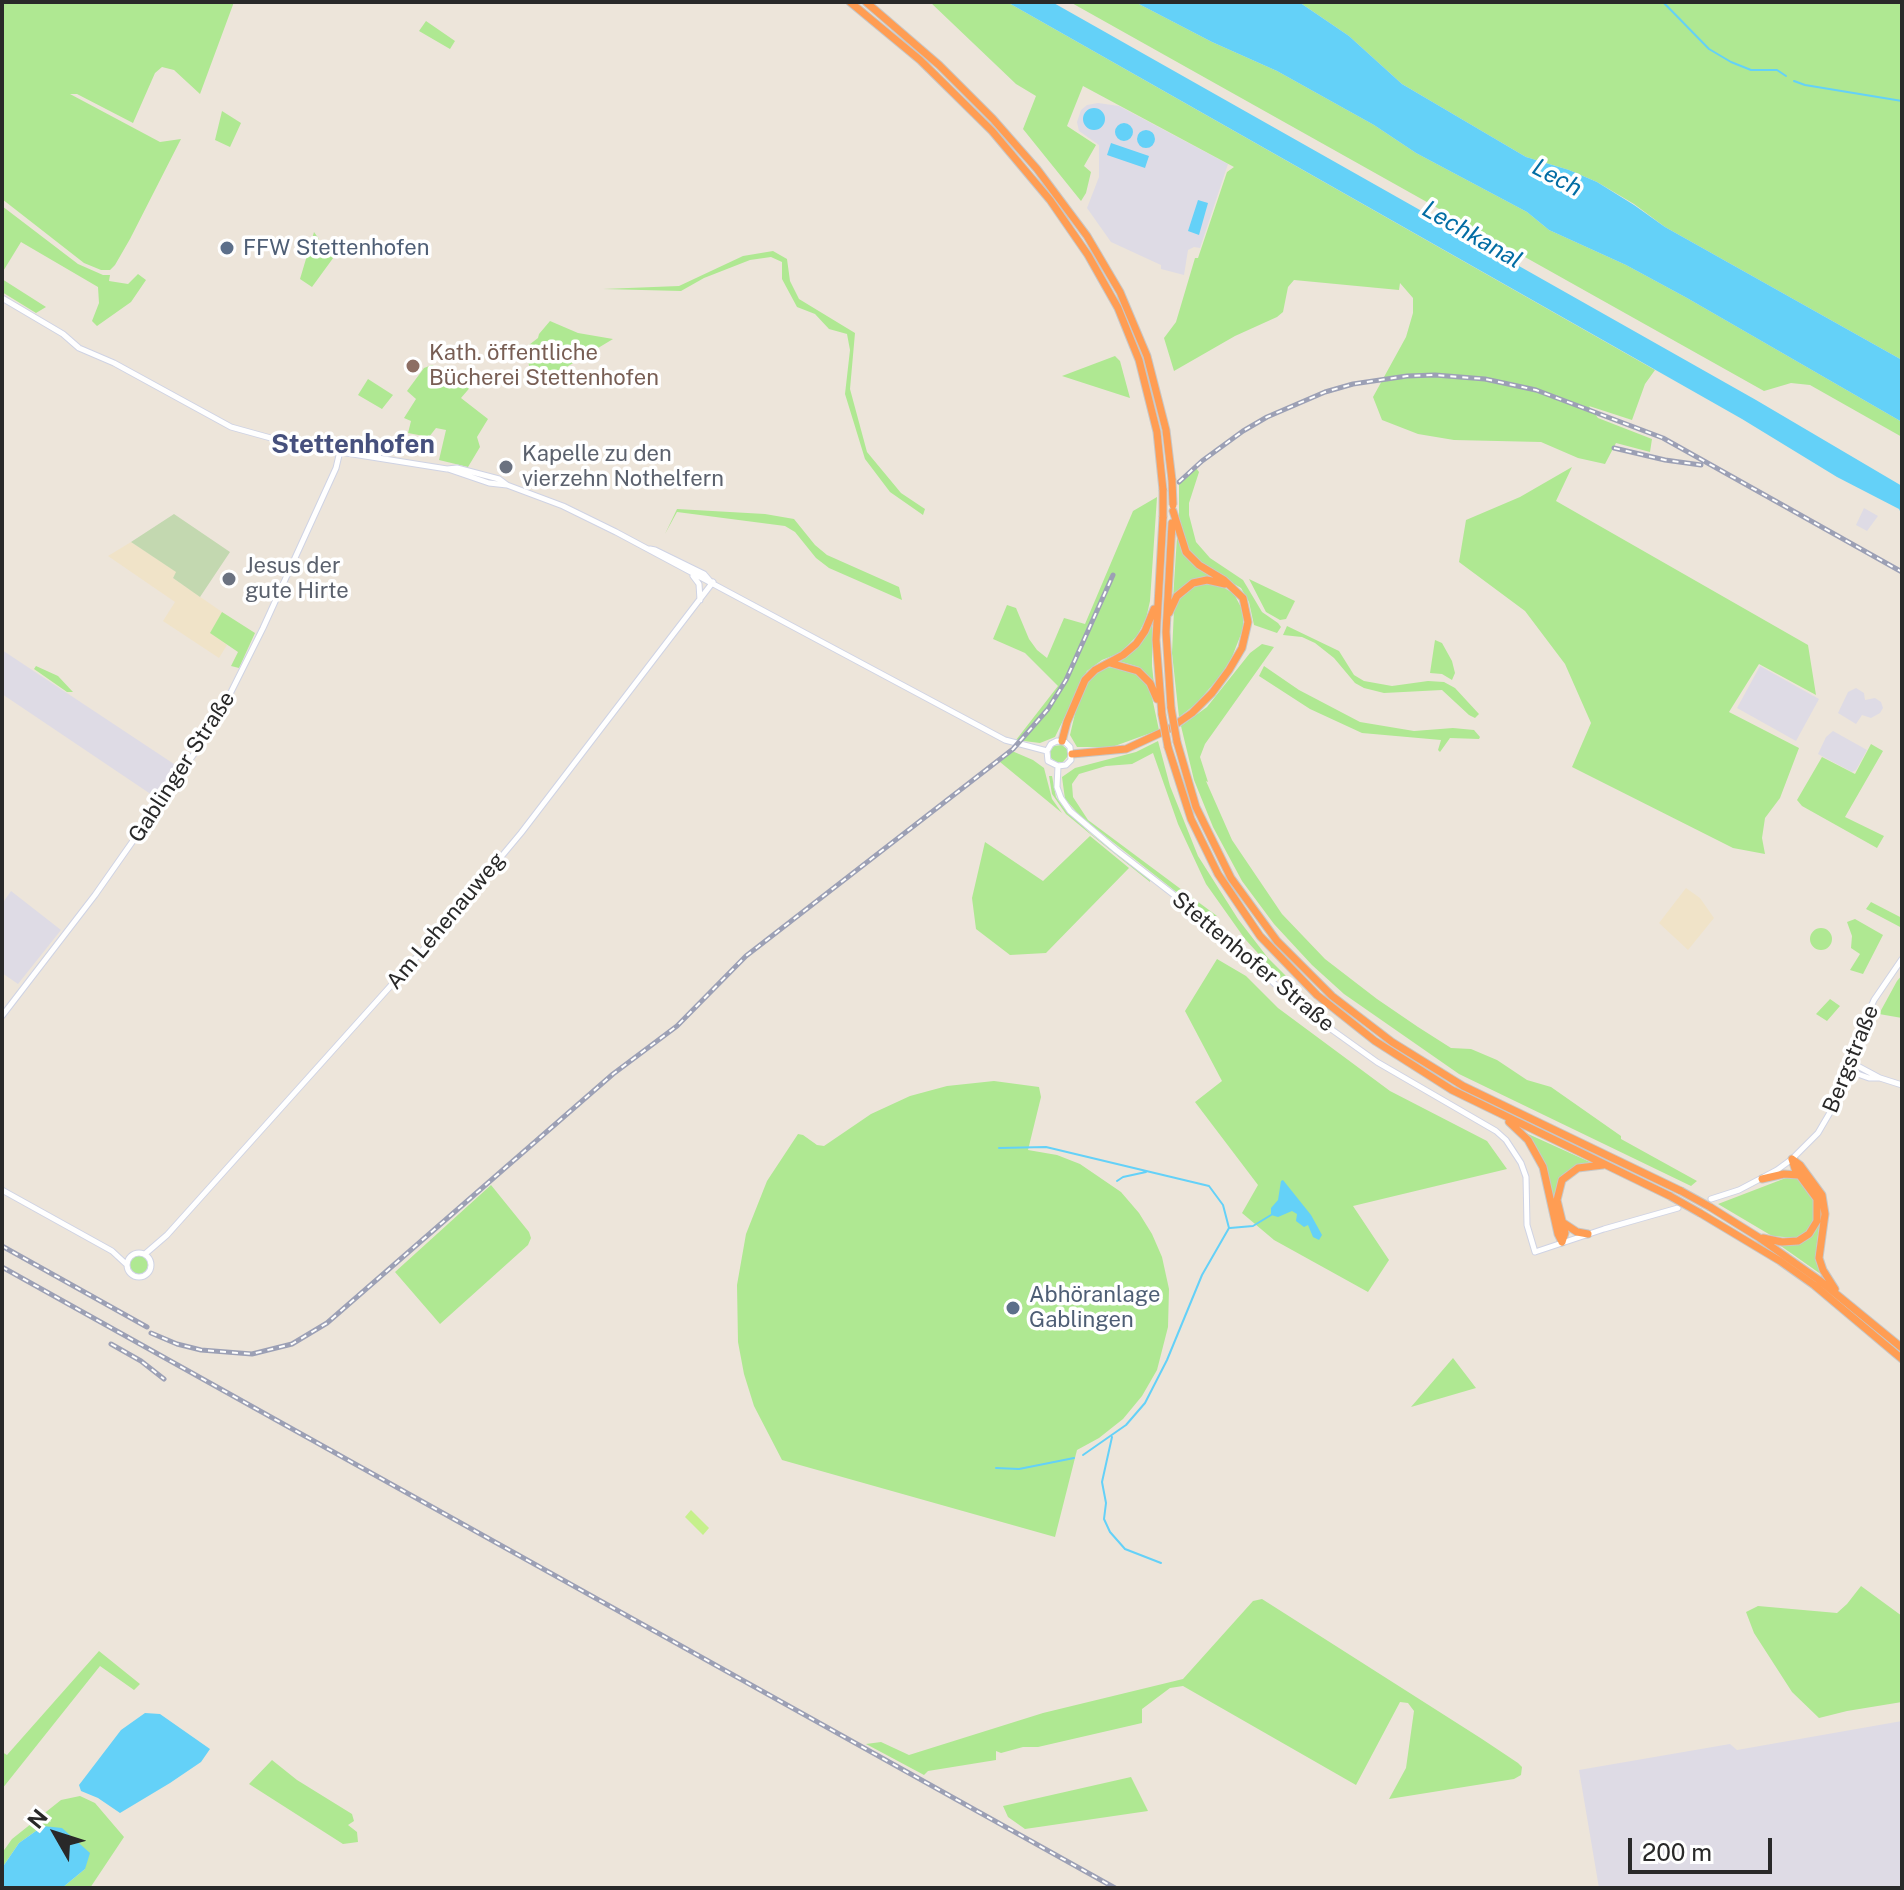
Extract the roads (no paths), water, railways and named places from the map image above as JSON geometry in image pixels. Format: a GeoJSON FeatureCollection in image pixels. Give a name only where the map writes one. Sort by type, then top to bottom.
{"type":"FeatureCollection","features":[{"type":"Feature","properties":{"kind":"highway"},"geometry":{"type":"LineString","coordinates":[[850,2],[949,87],[1018,161],[1088,255],[1133,331]]}},
{"type":"Feature","properties":{"kind":"highway"},"geometry":{"type":"LineString","coordinates":[[866,2],[957,81],[1037,169],[1087,236],[1120,292],[1164,420],[1172,480],[1166,622],[1171,708],[1177,742],[1201,818],[1238,889],[1286,952],[1332,996],[1392,1042],[1463,1086],[1710,1203],[1839,1294],[1902,1348]]}},
{"type":"Feature","properties":{"kind":"highway"},"geometry":{"type":"LineString","coordinates":[[1143,358],[1157,432],[1163,490],[1156,652],[1162,715],[1184,801],[1214,867],[1241,911],[1280,959],[1327,1004],[1387,1050],[1505,1118],[1607,1165],[1700,1213],[1814,1285],[1902,1359]]}},
{"type":"Feature","properties":{"kind":"highway"},"geometry":{"type":"LineString","coordinates":[[1072,754],[1126,749],[1151,739],[1192,713],[1212,693],[1236,659],[1247,628],[1246,605],[1231,586],[1199,565],[1186,552],[1173,508]]}},
{"type":"Feature","properties":{"kind":"highway"},"geometry":{"type":"LineString","coordinates":[[1166,622],[1174,602],[1187,587],[1207,580],[1231,586]]}},
{"type":"Feature","properties":{"kind":"highway"},"geometry":{"type":"LineString","coordinates":[[1062,741],[1083,684],[1095,670],[1130,650],[1141,638],[1158,599]]}},
{"type":"Feature","properties":{"kind":"highway"},"geometry":{"type":"LineString","coordinates":[[1108,663],[1138,671],[1150,683],[1161,705]]}},
{"type":"Feature","properties":{"kind":"highway"},"geometry":{"type":"LineString","coordinates":[[1505,1118],[1528,1140],[1543,1167],[1562,1242]]}},
{"type":"Feature","properties":{"kind":"highway"},"geometry":{"type":"LineString","coordinates":[[1758,1237],[1792,1242],[1804,1238],[1814,1228],[1819,1214],[1817,1199],[1792,1159]]}},
{"type":"Feature","properties":{"kind":"highway"},"geometry":{"type":"LineString","coordinates":[[1792,1159],[1822,1195],[1825,1214],[1819,1258],[1839,1294]]}},
{"type":"Feature","properties":{"kind":"highway"},"geometry":{"type":"LineString","coordinates":[[1562,1242],[1565,1233],[1557,1200],[1562,1180],[1578,1168],[1607,1165]]}},
{"type":"Feature","properties":{"kind":"highway"},"geometry":{"type":"LineString","coordinates":[[1762,1179],[1784,1174],[1800,1176]]}},
{"type":"Feature","properties":{"kind":"highway"},"geometry":{"type":"LineString","coordinates":[[1562,1222],[1577,1232],[1588,1234]]}},
{"type":"Feature","properties":{"kind":"street"},"geometry":{"type":"LineString","coordinates":[[2,298],[63,334],[79,348],[114,363],[231,427],[278,442],[447,469],[457,468],[499,479],[589,518],[712,582]]}},
{"type":"Feature","properties":{"kind":"street","name":"Gablinger Straße"},"geometry":{"type":"LineString","coordinates":[[2,1016],[112,872],[215,724],[263,628],[336,468],[340,451]]}},
{"type":"Feature","properties":{"kind":"street"},"geometry":{"type":"LineString","coordinates":[[649,549],[690,567],[712,582],[1005,740],[1047,751]]}},
{"type":"Feature","properties":{"kind":"street"},"geometry":{"type":"LineString","coordinates":[[690,573],[699,584],[700,602]]}},
{"type":"Feature","properties":{"kind":"street","name":"Am Lehenauweg"},"geometry":{"type":"LineString","coordinates":[[159,1243],[318,1069],[461,905],[538,811],[700,602],[712,582]]}},
{"type":"Feature","properties":{"kind":"street"},"geometry":{"type":"LineString","coordinates":[[1062,741],[1070,747],[1072,754],[1068,763],[1058,766],[1048,761],[1047,751],[1053,743],[1062,741]]}},
{"type":"Feature","properties":{"kind":"street","name":"Stettenhofer Straße"},"geometry":{"type":"LineString","coordinates":[[1058,766],[1057,787],[1070,811],[1209,922],[1296,1004],[1377,1062],[1506,1140],[1526,1177],[1527,1225],[1535,1252],[1562,1242]]}},
{"type":"Feature","properties":{"kind":"street","name":"Bergstraße"},"geometry":{"type":"LineString","coordinates":[[1710,1203],[1762,1179],[1792,1159],[1826,1122],[1849,1071],[1861,1029],[1874,1000],[1902,959]]}},
{"type":"Feature","properties":{"kind":"street"},"geometry":{"type":"LineString","coordinates":[[1851,1063],[1902,1085]]}},
{"type":"Feature","properties":{"kind":"street"},"geometry":{"type":"LineString","coordinates":[[1849,1071],[1869,1078],[1880,1078]]}},
{"type":"Feature","properties":{"kind":"street"},"geometry":{"type":"LineString","coordinates":[[2,1190],[112,1251],[130,1256],[145,1254],[150,1260]]}},
{"type":"Feature","properties":{"kind":"street"},"geometry":{"type":"LineString","coordinates":[[1562,1242],[1678,1208]]}},
{"type":"Feature","properties":{"kind":"street"},"geometry":{"type":"LineString","coordinates":[[145,1254],[159,1243]]}},
{"type":"Feature","properties":{"kind":"street"},"geometry":{"type":"LineString","coordinates":[[112,1251],[126,1264],[131,1274],[141,1277],[150,1271],[150,1260],[159,1243]]}},
{"type":"Feature","properties":{"kind":"street"},"geometry":{"type":"LineString","coordinates":[[126,1264],[130,1256]]}},
{"type":"Feature","properties":{"kind":"water"},"geometry":{"type":"Polygon","coordinates":[[[1007,2],[1052,2],[1756,400],[1902,486],[1902,515],[1899,509],[1837,477],[1742,419],[1007,2]]]}},
{"type":"Feature","properties":{"kind":"water","name":"Lech"},"geometry":{"type":"Polygon","coordinates":[[[1135,2],[1299,2],[1349,36],[1402,84],[1526,157],[1597,182],[1665,227],[1902,360],[1902,422],[1687,298],[1626,265],[1549,230],[1527,212],[1416,153],[1374,125],[1277,71],[1135,2]]]}},
{"type":"Feature","properties":{"kind":"water"},"geometry":{"type":"Polygon","coordinates":[[[1090,108],[1098,108],[1105,119],[1098,130],[1090,130],[1083,123],[1083,115],[1090,108]]]}},
{"type":"Feature","properties":{"kind":"water"},"geometry":{"type":"Polygon","coordinates":[[[1124,123],[1133,132],[1124,141],[1115,132],[1124,123]]]}},
{"type":"Feature","properties":{"kind":"water"},"geometry":{"type":"Polygon","coordinates":[[[1146,130],[1155,139],[1146,148],[1137,139],[1146,130]]]}},
{"type":"Feature","properties":{"kind":"water"},"geometry":{"type":"Polygon","coordinates":[[[1111,143],[1149,156],[1145,168],[1107,155],[1111,143]]]}},
{"type":"Feature","properties":{"kind":"water"},"geometry":{"type":"Polygon","coordinates":[[[1198,200],[1208,203],[1199,235],[1188,231],[1198,200]]]}},
{"type":"Feature","properties":{"kind":"water"},"geometry":{"type":"Polygon","coordinates":[[[1283,1180],[1311,1215],[1322,1235],[1319,1240],[1313,1237],[1308,1225],[1304,1227],[1296,1221],[1297,1214],[1292,1211],[1278,1217],[1271,1215],[1283,1180]]]}},
{"type":"Feature","properties":{"kind":"water"},"geometry":{"type":"Polygon","coordinates":[[[145,1713],[160,1714],[210,1749],[201,1762],[120,1813],[81,1791],[79,1785],[121,1730],[145,1713]]]}},
{"type":"Feature","properties":{"kind":"water"},"geometry":{"type":"Polygon","coordinates":[[[43,1826],[62,1828],[90,1853],[85,1869],[62,1888],[2,1888],[2,1868],[19,1843],[43,1826]]]}},
{"type":"Feature","properties":{"kind":"waterway"},"geometry":{"type":"LineString","coordinates":[[1663,2],[1709,49],[1751,70],[1777,70],[1786,76]]}},
{"type":"Feature","properties":{"kind":"waterway"},"geometry":{"type":"LineString","coordinates":[[1794,81],[1902,101]]}},
{"type":"Feature","properties":{"kind":"waterway"},"geometry":{"type":"LineString","coordinates":[[999,1148],[1046,1147],[1209,1186],[1223,1205],[1229,1228],[1202,1275],[1167,1360],[1145,1403],[1126,1425],[1083,1455]]}},
{"type":"Feature","properties":{"kind":"waterway"},"geometry":{"type":"LineString","coordinates":[[1117,1181],[1146,1172]]}},
{"type":"Feature","properties":{"kind":"waterway"},"geometry":{"type":"LineString","coordinates":[[1230,1228],[1253,1226],[1271,1215]]}},
{"type":"Feature","properties":{"kind":"waterway"},"geometry":{"type":"LineString","coordinates":[[1112,1437],[1102,1482],[1106,1503],[1104,1519],[1110,1532],[1125,1549],[1161,1563]]}},
{"type":"Feature","properties":{"kind":"waterway"},"geometry":{"type":"LineString","coordinates":[[996,1468],[1019,1469],[1074,1458]]}},
{"type":"Feature","properties":{"kind":"railway"},"geometry":{"type":"LineString","coordinates":[[1179,482],[1243,431],[1325,392],[1353,384],[1407,376],[1485,379],[1536,390],[1663,438],[1902,572]]}},
{"type":"Feature","properties":{"kind":"railway"},"geometry":{"type":"LineString","coordinates":[[1614,448],[1701,465]]}},
{"type":"Feature","properties":{"kind":"railway"},"geometry":{"type":"LineString","coordinates":[[151,1333],[201,1350],[252,1354],[292,1344],[327,1323],[613,1074],[677,1026],[746,956],[1013,749],[1048,709],[1066,680],[1113,575]]}},
{"type":"Feature","properties":{"kind":"railway"},"geometry":{"type":"LineString","coordinates":[[2,1246],[147,1327]]}},
{"type":"Feature","properties":{"kind":"railway"},"geometry":{"type":"LineString","coordinates":[[2,1267],[1115,1888]]}},
{"type":"Feature","properties":{"kind":"railway"},"geometry":{"type":"LineString","coordinates":[[111,1344],[164,1379]]}},
{"type":"Feature","properties":{"kind":"place","name":"FFW Stettenhofen"},"geometry":{"type":"Point","coordinates":[227,248]}},
{"type":"Feature","properties":{"kind":"place","name":"Kath. öffentliche Bücherei Stettenhofen"},"geometry":{"type":"Point","coordinates":[413,366]}},
{"type":"Feature","properties":{"kind":"place","name":"Kapelle zu den vierzehn Nothelfern"},"geometry":{"type":"Point","coordinates":[506,467]}},
{"type":"Feature","properties":{"kind":"place","name":"Jesus der gute Hirte"},"geometry":{"type":"Point","coordinates":[229,579]}},
{"type":"Feature","properties":{"kind":"place","name":"Abhöranlage Gablingen"},"geometry":{"type":"Point","coordinates":[1013,1308]}},
{"type":"Feature","properties":{"kind":"district","name":"Stettenhofen"},"geometry":{"type":"Point","coordinates":[353,445]}},
{"type":"Feature","properties":{"kind":"water label","name":"Lechkanal"},"geometry":{"type":"Point","coordinates":[1472,235]}}]}
